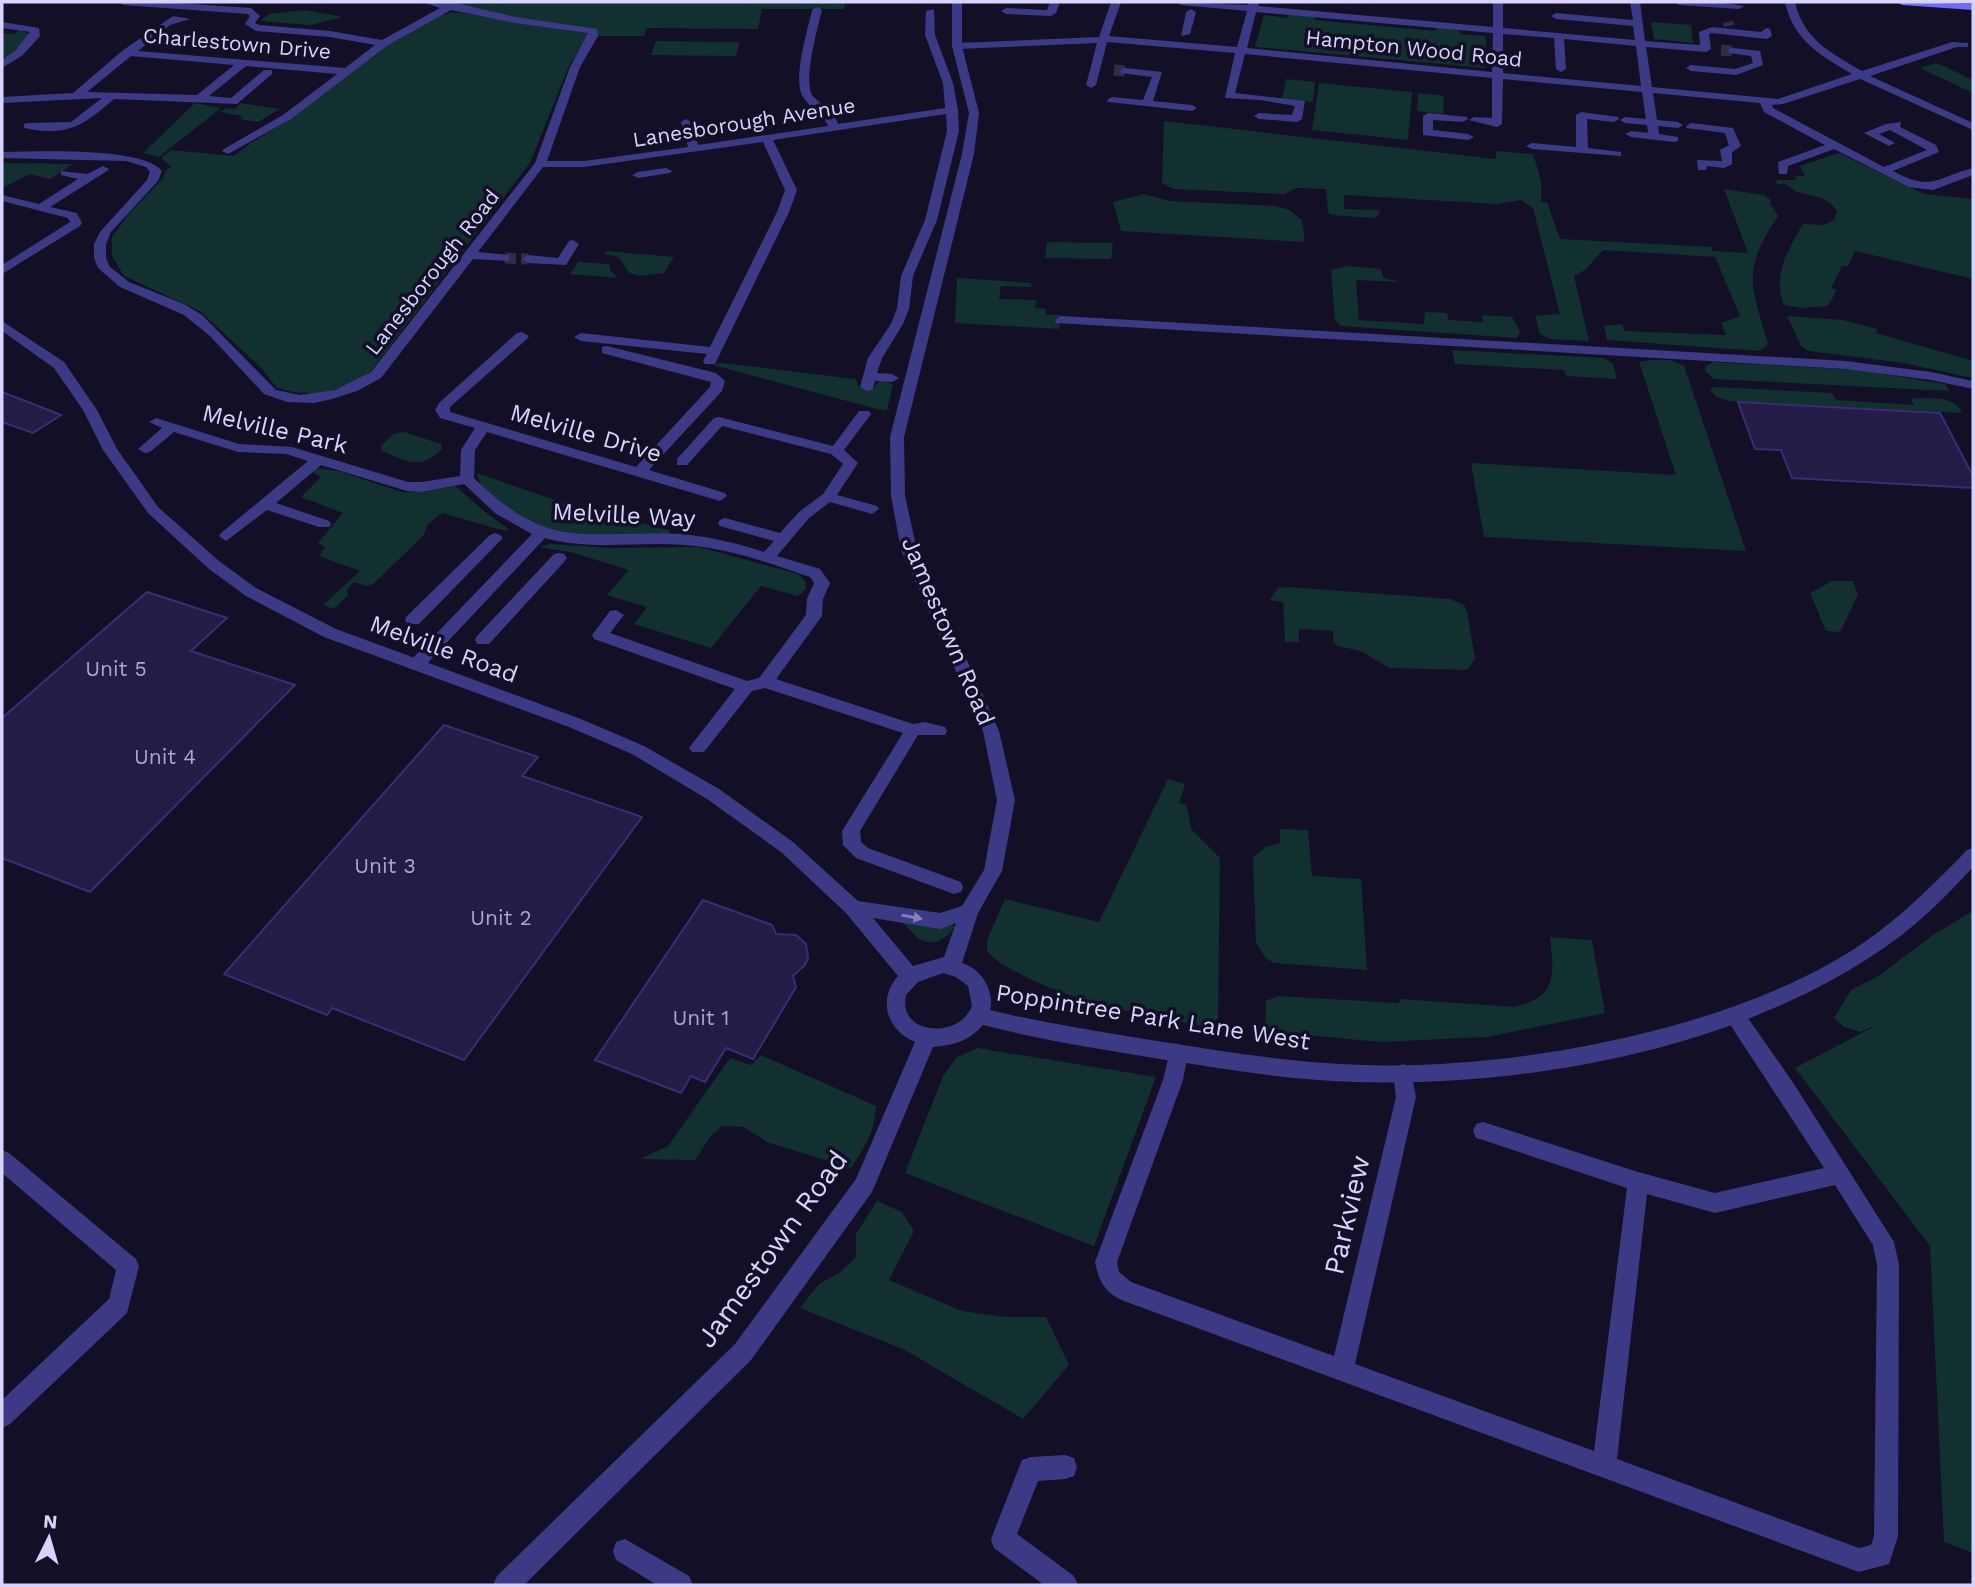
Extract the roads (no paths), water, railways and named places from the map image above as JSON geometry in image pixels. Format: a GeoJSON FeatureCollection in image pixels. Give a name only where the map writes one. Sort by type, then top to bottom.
{"type":"FeatureCollection","features":[{"type":"Feature","properties":{"kind":"main road"},"geometry":{"type":"LineString","coordinates":[[1902,2],[1973,7]]}},
{"type":"Feature","properties":{"kind":"street"},"geometry":{"type":"LineString","coordinates":[[123,2],[251,11],[255,16],[250,24],[256,28],[330,34],[384,43]]}},
{"type":"Feature","properties":{"kind":"street","name":"Lanesborough Road"},"geometry":{"type":"LineString","coordinates":[[2,155],[127,158],[149,165],[156,175],[155,179],[107,230],[100,258],[106,271],[131,288],[190,312],[272,393],[294,398],[328,397],[355,388],[376,375],[540,164],[562,97],[575,66],[593,36],[593,31],[454,4],[427,2]]}},
{"type":"Feature","properties":{"kind":"street","name":"Jamestown Road"},"geometry":{"type":"LineString","coordinates":[[951,966],[969,911],[993,871],[1006,800],[991,731],[909,550],[898,496],[897,437],[968,154],[974,113],[957,46],[957,2]]}},
{"type":"Feature","properties":{"kind":"street"},"geometry":{"type":"LineString","coordinates":[[1006,12],[1051,13],[1055,2],[1050,2]]}},
{"type":"Feature","properties":{"kind":"street"},"geometry":{"type":"LineString","coordinates":[[1091,85],[1100,69],[1103,39],[1116,2]]}},
{"type":"Feature","properties":{"kind":"street","name":"Hampton Wood Road"},"geometry":{"type":"LineString","coordinates":[[1181,2],[1193,8],[1254,5],[1721,50]]}},
{"type":"Feature","properties":{"kind":"street"},"geometry":{"type":"LineString","coordinates":[[1468,137],[1427,133],[1428,116],[1497,123],[1498,2]]}},
{"type":"Feature","properties":{"kind":"street"},"geometry":{"type":"LineString","coordinates":[[1635,2],[1654,137]]}},
{"type":"Feature","properties":{"kind":"street"},"geometry":{"type":"LineString","coordinates":[[1679,2],[1725,9],[1739,6]]}},
{"type":"Feature","properties":{"kind":"street"},"geometry":{"type":"LineString","coordinates":[[1790,2],[1791,16],[1809,41],[1862,75],[1973,127]]}},
{"type":"Feature","properties":{"kind":"street"},"geometry":{"type":"LineString","coordinates":[[922,3],[943,16]]}},
{"type":"Feature","properties":{"kind":"street"},"geometry":{"type":"LineString","coordinates":[[228,151],[287,117],[384,43],[454,4]]}},
{"type":"Feature","properties":{"kind":"street"},"geometry":{"type":"LineString","coordinates":[[1254,5],[1229,96],[1301,103],[1297,119],[1259,116]]}},
{"type":"Feature","properties":{"kind":"street"},"geometry":{"type":"LineString","coordinates":[[1184,39],[1193,8]]}},
{"type":"Feature","properties":{"kind":"street"},"geometry":{"type":"LineString","coordinates":[[817,10],[808,50],[804,87],[808,97],[827,111],[834,128]]}},
{"type":"Feature","properties":{"kind":"street"},"geometry":{"type":"LineString","coordinates":[[892,378],[868,382],[875,358],[897,324],[907,276],[931,220],[953,131],[953,110],[948,83],[930,35],[933,10]]}},
{"type":"Feature","properties":{"kind":"street"},"geometry":{"type":"LineString","coordinates":[[1556,16],[1638,23]]}},
{"type":"Feature","properties":{"kind":"street"},"geometry":{"type":"LineString","coordinates":[[77,96],[126,53],[166,23],[173,19],[185,19]]}},
{"type":"Feature","properties":{"kind":"street"},"geometry":{"type":"LineString","coordinates":[[2,25],[35,30],[35,36],[19,53],[2,65]]}},
{"type":"Feature","properties":{"kind":"street"},"geometry":{"type":"LineString","coordinates":[[1706,49],[1704,32],[1729,29],[1767,36],[1766,31]]}},
{"type":"Feature","properties":{"kind":"street"},"geometry":{"type":"LineString","coordinates":[[1559,36],[1561,75]]}},
{"type":"Feature","properties":{"kind":"street","name":"Hampton Wood Road"},"geometry":{"type":"LineString","coordinates":[[957,46],[1103,39],[1184,39],[1241,50],[1497,75],[1561,75],[1646,90],[1779,102],[1956,44],[1970,47]]}},
{"type":"Feature","properties":{"kind":"street"},"geometry":{"type":"LineString","coordinates":[[1691,68],[1736,72],[1758,65],[1756,53],[1733,51]]}},
{"type":"Feature","properties":{"kind":"street","name":"Charlestown Drive"},"geometry":{"type":"LineString","coordinates":[[126,53],[345,71]]}},
{"type":"Feature","properties":{"kind":"street"},"geometry":{"type":"LineString","coordinates":[[200,98],[243,63]]}},
{"type":"Feature","properties":{"kind":"street"},"geometry":{"type":"LineString","coordinates":[[1125,71],[1158,74],[1147,104]]}},
{"type":"Feature","properties":{"kind":"street"},"geometry":{"type":"LineString","coordinates":[[2,100],[112,95],[233,102],[268,72]]}},
{"type":"Feature","properties":{"kind":"street"},"geometry":{"type":"LineString","coordinates":[[28,126],[65,130],[75,127],[112,95]]}},
{"type":"Feature","properties":{"kind":"street"},"geometry":{"type":"LineString","coordinates":[[1112,100],[1192,108]]}},
{"type":"Feature","properties":{"kind":"street"},"geometry":{"type":"LineString","coordinates":[[1765,101],[1768,110],[1883,171],[1920,187],[1933,187],[1973,171]]}},
{"type":"Feature","properties":{"kind":"street","name":"Lanesborough Avenue"},"geometry":{"type":"LineString","coordinates":[[540,164],[584,164],[648,156],[953,110]]}},
{"type":"Feature","properties":{"kind":"street"},"geometry":{"type":"LineString","coordinates":[[1582,151],[1581,115],[1729,130],[1735,146],[1726,150],[1728,162],[1701,162],[1702,169]]}},
{"type":"Feature","properties":{"kind":"street"},"geometry":{"type":"LineString","coordinates":[[673,124],[700,120]]}},
{"type":"Feature","properties":{"kind":"street"},"geometry":{"type":"LineString","coordinates":[[686,122],[694,149]]}},
{"type":"Feature","properties":{"kind":"street"},"geometry":{"type":"LineString","coordinates":[[1883,171],[1933,152],[1932,147],[1894,125],[1870,133],[1889,143]]}},
{"type":"Feature","properties":{"kind":"street"},"geometry":{"type":"LineString","coordinates":[[1631,134],[1674,139]]}},
{"type":"Feature","properties":{"kind":"street"},"geometry":{"type":"LineString","coordinates":[[581,337],[712,356],[783,212],[791,190],[767,139]]}},
{"type":"Feature","properties":{"kind":"street"},"geometry":{"type":"LineString","coordinates":[[1783,172],[1782,164],[1835,145]]}},
{"type":"Feature","properties":{"kind":"street"},"geometry":{"type":"LineString","coordinates":[[1532,146],[1618,154]]}},
{"type":"Feature","properties":{"kind":"street"},"geometry":{"type":"LineString","coordinates":[[1908,151],[1920,157]]}},
{"type":"Feature","properties":{"kind":"street"},"geometry":{"type":"LineString","coordinates":[[648,156],[652,173]]}},
{"type":"Feature","properties":{"kind":"street"},"geometry":{"type":"LineString","coordinates":[[40,208],[103,169]]}},
{"type":"Feature","properties":{"kind":"street"},"geometry":{"type":"LineString","coordinates":[[638,175],[666,171]]}},
{"type":"Feature","properties":{"kind":"street"},"geometry":{"type":"LineString","coordinates":[[65,173],[88,178]]}},
{"type":"Feature","properties":{"kind":"street"},"geometry":{"type":"LineString","coordinates":[[2,198],[73,216],[75,223],[2,270]]}},
{"type":"Feature","properties":{"kind":"street"},"geometry":{"type":"LineString","coordinates":[[528,259],[562,262],[573,244]]}},
{"type":"Feature","properties":{"kind":"street"},"geometry":{"type":"LineString","coordinates":[[471,255],[505,258]]}},
{"type":"Feature","properties":{"kind":"street"},"geometry":{"type":"LineString","coordinates":[[1061,320],[1323,338],[1538,347],[1806,363],[1873,368],[1973,385]]}},
{"type":"Feature","properties":{"kind":"street","name":"Melville Road"},"geometry":{"type":"LineString","coordinates":[[2,325],[59,365],[90,410],[110,450],[153,510],[214,565],[251,592],[330,633],[575,723],[638,750],[713,794],[788,847],[853,908],[909,975]]}},
{"type":"Feature","properties":{"kind":"street"},"geometry":{"type":"LineString","coordinates":[[485,348],[503,353],[522,335]]}},
{"type":"Feature","properties":{"kind":"street"},"geometry":{"type":"LineString","coordinates":[[607,350],[711,376],[718,381],[716,388],[640,471]]}},
{"type":"Feature","properties":{"kind":"street","name":"Melville Drive"},"geometry":{"type":"LineString","coordinates":[[503,353],[442,410],[445,415],[720,496]]}},
{"type":"Feature","properties":{"kind":"street"},"geometry":{"type":"LineString","coordinates":[[648,374],[659,363]]}},
{"type":"Feature","properties":{"kind":"street"},"geometry":{"type":"LineString","coordinates":[[836,451],[864,414]]}},
{"type":"Feature","properties":{"kind":"street"},"geometry":{"type":"LineString","coordinates":[[682,462],[719,421],[836,451],[851,463],[828,497],[804,515],[767,558]]}},
{"type":"Feature","properties":{"kind":"street","name":"Melville Park"},"geometry":{"type":"LineString","coordinates":[[156,422],[237,448],[287,450],[407,486],[467,479]]}},
{"type":"Feature","properties":{"kind":"street"},"geometry":{"type":"LineString","coordinates":[[145,449],[172,427]]}},
{"type":"Feature","properties":{"kind":"street"},"geometry":{"type":"LineString","coordinates":[[467,479],[468,450],[482,428]]}},
{"type":"Feature","properties":{"kind":"street"},"geometry":{"type":"LineString","coordinates":[[226,536],[318,459]]}},
{"type":"Feature","properties":{"kind":"street","name":"Melville Way"},"geometry":{"type":"LineString","coordinates":[[467,479],[493,507],[525,527],[541,533],[613,541],[699,541],[815,573],[822,583],[815,599],[814,616],[765,682]]}},
{"type":"Feature","properties":{"kind":"street"},"geometry":{"type":"LineString","coordinates":[[828,497],[872,509]]}},
{"type":"Feature","properties":{"kind":"street"},"geometry":{"type":"LineString","coordinates":[[265,504],[324,524]]}},
{"type":"Feature","properties":{"kind":"street"},"geometry":{"type":"LineString","coordinates":[[725,523],[782,538]]}},
{"type":"Feature","properties":{"kind":"street"},"geometry":{"type":"LineString","coordinates":[[416,665],[541,533]]}},
{"type":"Feature","properties":{"kind":"street"},"geometry":{"type":"LineString","coordinates":[[412,620],[495,538]]}},
{"type":"Feature","properties":{"kind":"street"},"geometry":{"type":"LineString","coordinates":[[483,640],[559,558]]}},
{"type":"Feature","properties":{"kind":"street"},"geometry":{"type":"LineString","coordinates":[[504,572],[536,582]]}},
{"type":"Feature","properties":{"kind":"street"},"geometry":{"type":"LineString","coordinates":[[453,580],[485,590]]}},
{"type":"Feature","properties":{"kind":"street"},"geometry":{"type":"LineString","coordinates":[[616,615],[600,635],[746,687],[765,682],[913,730],[925,728],[939,731]]}},
{"type":"Feature","properties":{"kind":"street"},"geometry":{"type":"LineString","coordinates":[[698,748],[746,687]]}},
{"type":"Feature","properties":{"kind":"street"},"geometry":{"type":"LineString","coordinates":[[913,730],[851,831],[852,845],[862,853],[954,887]]}},
{"type":"Feature","properties":{"kind":"street","name":"Poppintree Park Lane West"},"geometry":{"type":"LineString","coordinates":[[979,1016],[1026,1028],[1178,1053],[1326,1072],[1466,1071],[1590,1054],[1678,1035],[1736,1017],[1793,993],[1861,953],[1908,921],[1956,876],[1973,855]]}},
{"type":"Feature","properties":{"kind":"street"},"geometry":{"type":"LineString","coordinates":[[853,908],[940,920],[969,911]]}},
{"type":"Feature","properties":{"kind":"street"},"geometry":{"type":"LineString","coordinates":[[951,966],[971,976],[979,987],[983,1003],[979,1016],[971,1027],[958,1035],[943,1038],[927,1037],[905,1025],[898,1014],[897,995],[909,975],[928,967],[951,966]]}},
{"type":"Feature","properties":{"kind":"street"},"geometry":{"type":"LineString","coordinates":[[1178,1053],[1173,1080],[1106,1262],[1109,1278],[1124,1290],[1858,1560],[1880,1555],[1886,1536],[1888,1265],[1883,1242],[1787,1090],[1736,1017]]}},
{"type":"Feature","properties":{"kind":"street","name":"Jamestown Road"},"geometry":{"type":"LineString","coordinates":[[506,1585],[743,1352],[864,1185],[927,1037]]}},
{"type":"Feature","properties":{"kind":"street","name":"Parkview"},"geometry":{"type":"LineString","coordinates":[[1342,1370],[1406,1097],[1403,1073]]}},
{"type":"Feature","properties":{"kind":"street"},"geometry":{"type":"LineString","coordinates":[[1483,1131],[1638,1182],[1715,1203],[1736,1201],[1840,1174]]}},
{"type":"Feature","properties":{"kind":"street"},"geometry":{"type":"LineString","coordinates":[[2,1160],[128,1266],[119,1305],[2,1416]]}},
{"type":"Feature","properties":{"kind":"street"},"geometry":{"type":"LineString","coordinates":[[1604,1467],[1638,1182]]}},
{"type":"Feature","properties":{"kind":"street"},"geometry":{"type":"LineString","coordinates":[[1065,1467],[1031,1469],[1003,1539],[1065,1585]]}},
{"type":"Feature","properties":{"kind":"street"},"geometry":{"type":"LineString","coordinates":[[625,1550],[680,1585]]}},
{"type":"Feature","properties":{"kind":"tunnel"},"geometry":{"type":"LineString","coordinates":[[1728,22],[1729,26]]}},
{"type":"Feature","properties":{"kind":"tunnel"},"geometry":{"type":"LineString","coordinates":[[1721,50],[1733,51]]}},
{"type":"Feature","properties":{"kind":"tunnel"},"geometry":{"type":"LineString","coordinates":[[1114,70],[1125,71]]}},
{"type":"Feature","properties":{"kind":"tunnel"},"geometry":{"type":"LineString","coordinates":[[505,258],[528,259]]}}]}
